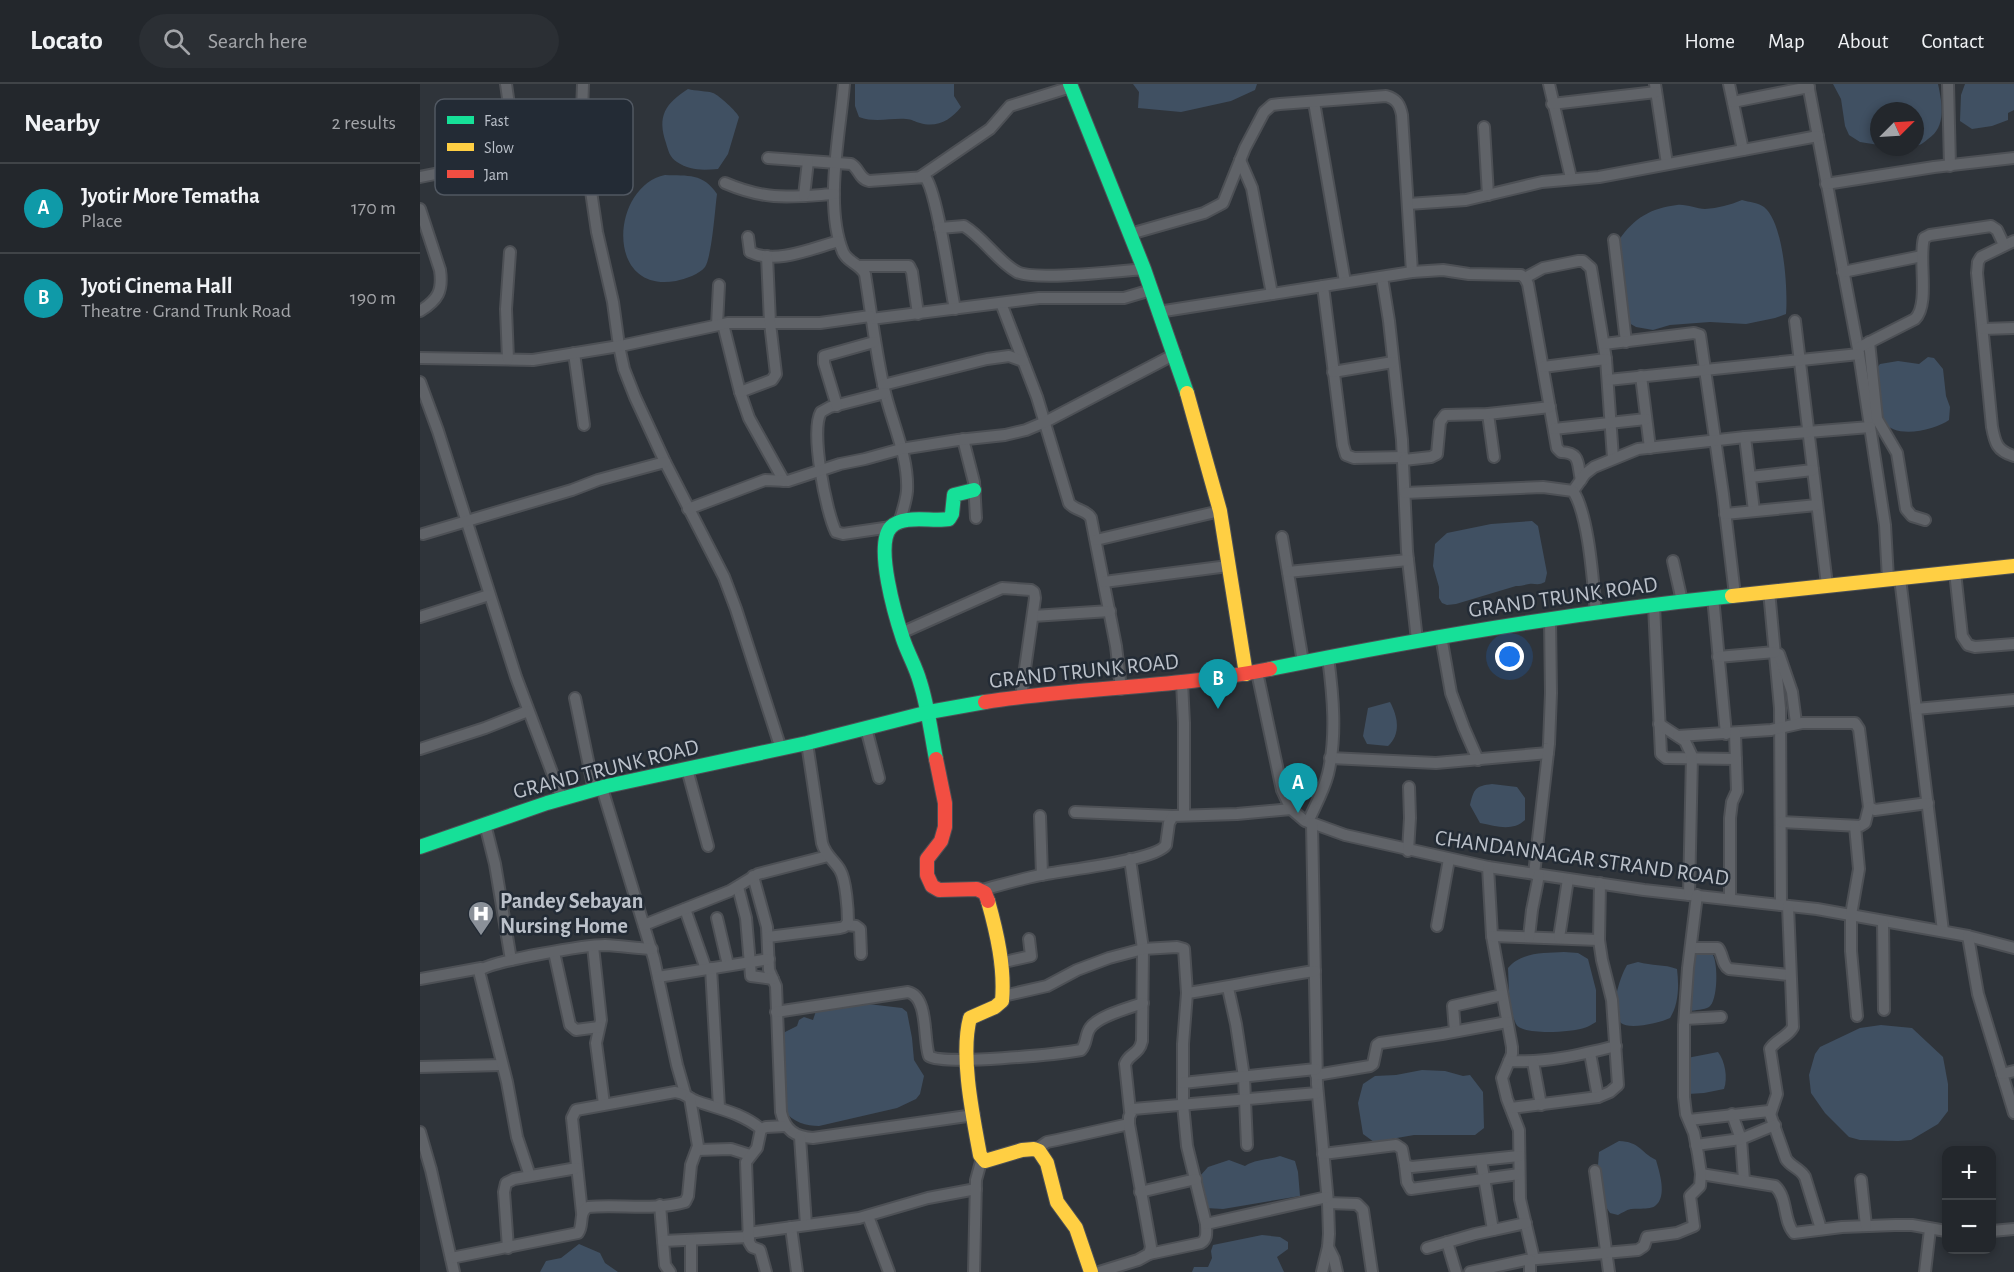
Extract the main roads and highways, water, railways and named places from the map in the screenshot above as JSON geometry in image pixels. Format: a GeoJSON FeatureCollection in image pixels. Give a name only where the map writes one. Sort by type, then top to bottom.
{"type":"FeatureCollection","features":[{"type":"Feature","properties":{"kind":"water"},"geometry":{"type":"Polygon","coordinates":[[[855,84],[954,84],[954,96],[961,107],[953,116],[938,124],[920,123],[908,119],[865,119],[859,117],[855,106],[855,84]]]}},
{"type":"Feature","properties":{"kind":"water"},"geometry":{"type":"Polygon","coordinates":[[[1133,84],[1257,84],[1255,90],[1231,101],[1181,112],[1138,108],[1139,92],[1133,84]]]}},
{"type":"Feature","properties":{"kind":"water"},"geometry":{"type":"Polygon","coordinates":[[[1833,84],[1938,84],[1942,107],[1941,121],[1934,134],[1924,142],[1924,102],[1870,102],[1870,144],[1860,142],[1849,135],[1845,126],[1841,99],[1833,84]]]}},
{"type":"Feature","properties":{"kind":"water"},"geometry":{"type":"Polygon","coordinates":[[[1965,84],[2014,84],[2014,110],[2008,113],[2008,120],[1992,126],[1972,129],[1960,121],[1961,95],[1965,84]]]}},
{"type":"Feature","properties":{"kind":"water"},"geometry":{"type":"Polygon","coordinates":[[[688,89],[716,94],[739,117],[728,154],[718,169],[702,170],[687,167],[675,160],[669,151],[663,134],[663,118],[674,100],[688,89]]]}},
{"type":"Feature","properties":{"kind":"water"},"geometry":{"type":"Polygon","coordinates":[[[665,175],[700,179],[712,187],[717,194],[711,243],[703,270],[676,281],[653,281],[636,271],[627,256],[623,237],[626,217],[634,198],[647,183],[665,175]]]}},
{"type":"Feature","properties":{"kind":"water"},"geometry":{"type":"Polygon","coordinates":[[[1742,200],[1764,207],[1771,215],[1776,227],[1785,274],[1786,314],[1746,324],[1710,322],[1670,325],[1653,330],[1636,327],[1629,323],[1619,240],[1631,226],[1644,215],[1668,206],[1681,205],[1705,209],[1742,200]]]}},
{"type":"Feature","properties":{"kind":"water"},"geometry":{"type":"Polygon","coordinates":[[[1928,357],[1934,358],[1943,369],[1946,396],[1950,407],[1949,420],[1925,430],[1905,432],[1889,427],[1883,421],[1880,410],[1876,369],[1880,364],[1898,361],[1919,364],[1928,357]]]}},
{"type":"Feature","properties":{"kind":"water"},"geometry":{"type":"Polygon","coordinates":[[[1532,521],[1538,526],[1547,573],[1545,582],[1516,586],[1456,604],[1442,603],[1433,566],[1435,544],[1447,533],[1491,524],[1532,521]]]}},
{"type":"Feature","properties":{"kind":"water"},"geometry":{"type":"Polygon","coordinates":[[[1390,702],[1397,725],[1395,736],[1388,746],[1367,744],[1363,736],[1368,708],[1390,702]]]}},
{"type":"Feature","properties":{"kind":"water"},"geometry":{"type":"Polygon","coordinates":[[[1492,784],[1517,787],[1525,798],[1525,820],[1509,827],[1480,823],[1470,805],[1471,800],[1479,787],[1492,784]]]}},
{"type":"Feature","properties":{"kind":"water"},"geometry":{"type":"Polygon","coordinates":[[[1705,949],[1712,954],[1715,960],[1714,998],[1709,1007],[1690,1011],[1693,951],[1705,949]]]}},
{"type":"Feature","properties":{"kind":"water"},"geometry":{"type":"Polygon","coordinates":[[[1564,952],[1578,953],[1588,959],[1596,990],[1596,1022],[1584,1028],[1559,1032],[1537,1032],[1520,1028],[1516,1024],[1509,997],[1508,968],[1526,956],[1564,952]]]}},
{"type":"Feature","properties":{"kind":"water"},"geometry":{"type":"Polygon","coordinates":[[[1638,962],[1677,969],[1678,994],[1670,1018],[1652,1024],[1631,1026],[1621,1023],[1617,1018],[1615,1003],[1621,978],[1627,965],[1638,962]]]}},
{"type":"Feature","properties":{"kind":"water"},"geometry":{"type":"Polygon","coordinates":[[[868,1004],[902,1008],[907,1012],[914,1060],[924,1076],[920,1094],[916,1099],[897,1108],[819,1126],[796,1121],[785,1111],[784,1106],[780,1038],[785,1032],[797,1026],[799,1020],[804,1017],[813,1020],[816,1011],[868,1004]]]}},
{"type":"Feature","properties":{"kind":"water"},"geometry":{"type":"Polygon","coordinates":[[[1881,1025],[1912,1028],[1943,1057],[1948,1084],[1948,1111],[1938,1124],[1911,1140],[1860,1140],[1849,1137],[1825,1113],[1811,1093],[1809,1075],[1815,1054],[1820,1047],[1860,1028],[1881,1025]]]}},
{"type":"Feature","properties":{"kind":"water"},"geometry":{"type":"Polygon","coordinates":[[[1718,1052],[1725,1070],[1724,1089],[1688,1094],[1687,1058],[1718,1052]]]}},
{"type":"Feature","properties":{"kind":"water"},"geometry":{"type":"Polygon","coordinates":[[[1422,1070],[1470,1075],[1483,1092],[1484,1128],[1475,1135],[1414,1135],[1374,1142],[1363,1134],[1358,1103],[1363,1084],[1375,1076],[1422,1070]]]}},
{"type":"Feature","properties":{"kind":"water"},"geometry":{"type":"Polygon","coordinates":[[[1619,1141],[1635,1145],[1656,1160],[1662,1190],[1659,1202],[1655,1206],[1631,1209],[1618,1215],[1610,1213],[1604,1204],[1603,1182],[1598,1165],[1599,1152],[1619,1141]]]}},
{"type":"Feature","properties":{"kind":"water"},"geometry":{"type":"Polygon","coordinates":[[[1280,1156],[1295,1161],[1300,1196],[1223,1209],[1206,1208],[1200,1176],[1208,1167],[1229,1160],[1245,1166],[1280,1156]]]}},
{"type":"Feature","properties":{"kind":"water"},"geometry":{"type":"Polygon","coordinates":[[[1262,1235],[1280,1237],[1288,1242],[1288,1249],[1277,1257],[1284,1272],[1192,1272],[1194,1267],[1208,1267],[1212,1258],[1213,1245],[1262,1235]]]}},
{"type":"Feature","properties":{"kind":"water"},"geometry":{"type":"Polygon","coordinates":[[[579,1244],[600,1253],[605,1263],[618,1272],[540,1272],[546,1261],[561,1258],[579,1244]]]}},
{"type":"Feature","properties":{"kind":"place","name":"Jyoti Cinema Hall"},"geometry":{"type":"Point","coordinates":[1218,709]}},
{"type":"Feature","properties":{"kind":"place","name":"Jyotir More Tematha"},"geometry":{"type":"Point","coordinates":[1298,813]}},
{"type":"Feature","properties":{"kind":"place","name":"Pandey Sebayan Nursing Home"},"geometry":{"type":"Point","coordinates":[481,937]}}]}
